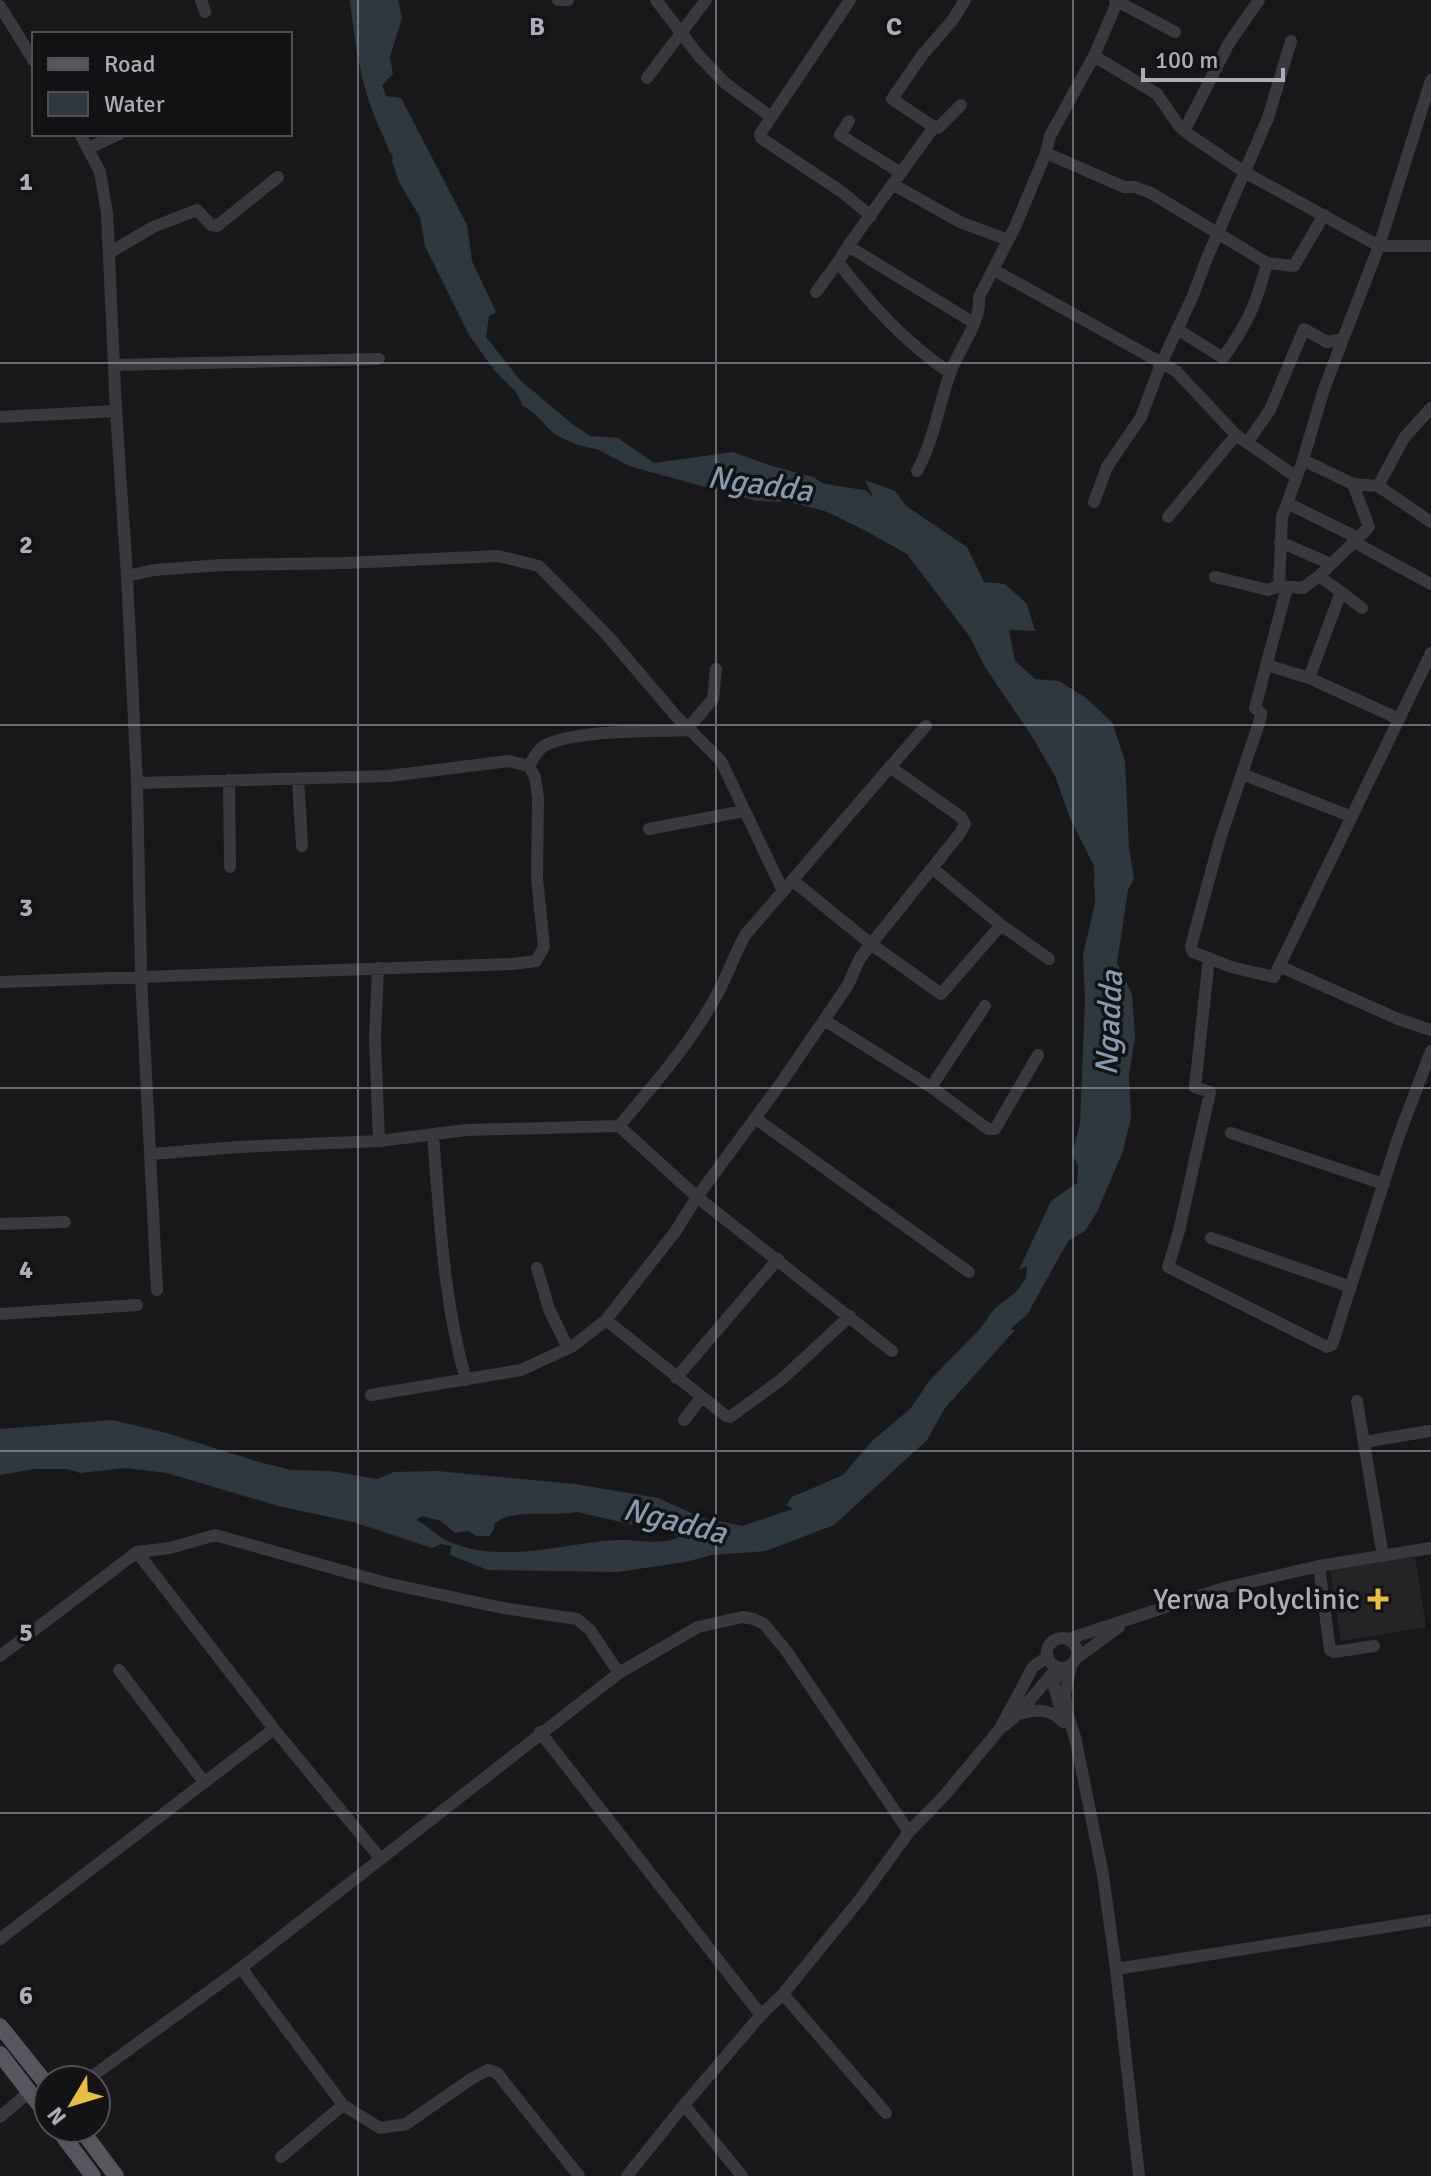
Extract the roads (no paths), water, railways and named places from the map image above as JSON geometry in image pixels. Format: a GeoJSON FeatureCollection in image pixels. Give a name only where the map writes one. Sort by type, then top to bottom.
{"type":"FeatureCollection","features":[{"type":"Feature","properties":{"kind":"main road"},"geometry":{"type":"LineString","coordinates":[[0,2026],[32,2066]]}},
{"type":"Feature","properties":{"kind":"main road"},"geometry":{"type":"LineString","coordinates":[[0,2054],[32,2097]]}},
{"type":"Feature","properties":{"kind":"main road"},"geometry":{"type":"LineString","coordinates":[[69,2144],[93,2176]]}},
{"type":"Feature","properties":{"kind":"main road"},"geometry":{"type":"LineString","coordinates":[[92,2144],[116,2176]]}},
{"type":"Feature","properties":{"kind":"street"},"geometry":{"type":"LineString","coordinates":[[558,0],[568,0]]}},
{"type":"Feature","properties":{"kind":"street"},"geometry":{"type":"LineString","coordinates":[[656,0],[699,56],[725,83],[771,117]]}},
{"type":"Feature","properties":{"kind":"street"},"geometry":{"type":"LineString","coordinates":[[647,78],[706,0]]}},
{"type":"Feature","properties":{"kind":"street"},"geometry":{"type":"LineString","coordinates":[[850,0],[760,134],[761,138],[842,192],[871,216]]}},
{"type":"Feature","properties":{"kind":"street"},"geometry":{"type":"LineString","coordinates":[[961,105],[938,128],[892,99],[965,0]]}},
{"type":"Feature","properties":{"kind":"street"},"geometry":{"type":"LineString","coordinates":[[917,471],[931,445],[938,409],[950,373],[980,309],[979,297],[1008,240],[1046,153],[1050,136],[1094,56],[1117,0],[1175,32]]}},
{"type":"Feature","properties":{"kind":"street"},"geometry":{"type":"LineString","coordinates":[[1185,129],[1229,43],[1259,0]]}},
{"type":"Feature","properties":{"kind":"street"},"geometry":{"type":"LineString","coordinates":[[0,6],[32,58]]}},
{"type":"Feature","properties":{"kind":"street"},"geometry":{"type":"LineString","coordinates":[[1094,502],[1107,467],[1141,417],[1161,364],[1246,173],[1268,118],[1291,41]]}},
{"type":"Feature","properties":{"kind":"street"},"geometry":{"type":"LineString","coordinates":[[1094,56],[1157,94],[1179,126],[1246,173],[1379,246],[1431,246]]}},
{"type":"Feature","properties":{"kind":"street"},"geometry":{"type":"LineString","coordinates":[[1279,586],[1282,517],[1323,392],[1379,246],[1431,80]]}},
{"type":"Feature","properties":{"kind":"street"},"geometry":{"type":"LineString","coordinates":[[849,121],[840,135],[898,179],[960,222],[1008,240]]}},
{"type":"Feature","properties":{"kind":"street"},"geometry":{"type":"LineString","coordinates":[[816,292],[934,127]]}},
{"type":"Feature","properties":{"kind":"street"},"geometry":{"type":"LineString","coordinates":[[81,136],[100,172],[105,194],[109,253],[137,783],[141,976],[157,1290]]}},
{"type":"Feature","properties":{"kind":"street"},"geometry":{"type":"LineString","coordinates":[[89,148],[115,136]]}},
{"type":"Feature","properties":{"kind":"street"},"geometry":{"type":"LineString","coordinates":[[1046,153],[1113,183],[1151,193],[1267,263],[1294,266],[1324,215]]}},
{"type":"Feature","properties":{"kind":"street"},"geometry":{"type":"LineString","coordinates":[[109,253],[153,227],[197,210],[211,225],[217,226],[278,177]]}},
{"type":"Feature","properties":{"kind":"street"},"geometry":{"type":"LineString","coordinates":[[848,246],[974,323]]}},
{"type":"Feature","properties":{"kind":"street"},"geometry":{"type":"LineString","coordinates":[[838,262],[886,321],[950,373]]}},
{"type":"Feature","properties":{"kind":"street"},"geometry":{"type":"LineString","coordinates":[[1177,329],[1223,358],[1256,305],[1267,263]]}},
{"type":"Feature","properties":{"kind":"street"},"geometry":{"type":"LineString","coordinates":[[994,270],[1176,371],[1242,439],[1295,476]]}},
{"type":"Feature","properties":{"kind":"street"},"geometry":{"type":"LineString","coordinates":[[1168,517],[1270,410],[1304,329],[1327,342],[1343,339]]}},
{"type":"Feature","properties":{"kind":"street"},"geometry":{"type":"LineString","coordinates":[[114,365],[379,359]]}},
{"type":"Feature","properties":{"kind":"street"},"geometry":{"type":"LineString","coordinates":[[1378,486],[1404,438],[1431,408]]}},
{"type":"Feature","properties":{"kind":"street"},"geometry":{"type":"LineString","coordinates":[[0,417],[116,411]]}},
{"type":"Feature","properties":{"kind":"street"},"geometry":{"type":"LineString","coordinates":[[1303,460],[1353,484],[1378,486],[1431,522]]}},
{"type":"Feature","properties":{"kind":"street"},"geometry":{"type":"LineString","coordinates":[[1215,577],[1268,590],[1279,586],[1303,588],[1369,527],[1353,484]]}},
{"type":"Feature","properties":{"kind":"street"},"geometry":{"type":"LineString","coordinates":[[1287,503],[1354,536],[1354,542]]}},
{"type":"Feature","properties":{"kind":"street"},"geometry":{"type":"LineString","coordinates":[[1280,542],[1331,564]]}},
{"type":"Feature","properties":{"kind":"street"},"geometry":{"type":"LineString","coordinates":[[1354,542],[1431,584]]}},
{"type":"Feature","properties":{"kind":"street"},"geometry":{"type":"LineString","coordinates":[[127,576],[154,570],[222,565],[498,556],[539,566],[607,635],[721,761],[783,891]]}},
{"type":"Feature","properties":{"kind":"street"},"geometry":{"type":"LineString","coordinates":[[1319,576],[1362,608]]}},
{"type":"Feature","properties":{"kind":"street"},"geometry":{"type":"LineString","coordinates":[[1279,586],[1286,591],[1255,708],[1261,713],[1258,727],[1220,839],[1191,946],[1193,952],[1231,967],[1274,977],[1397,718],[1431,655]]}},
{"type":"Feature","properties":{"kind":"street"},"geometry":{"type":"LineString","coordinates":[[1309,678],[1341,592]]}},
{"type":"Feature","properties":{"kind":"street"},"geometry":{"type":"LineString","coordinates":[[1267,665],[1309,678],[1397,718]]}},
{"type":"Feature","properties":{"kind":"street"},"geometry":{"type":"LineString","coordinates":[[529,766],[540,748],[581,736],[689,729],[713,699],[716,669]]}},
{"type":"Feature","properties":{"kind":"street"},"geometry":{"type":"LineString","coordinates":[[619,1126],[667,1070],[720,990],[734,954],[746,934],[926,726]]}},
{"type":"Feature","properties":{"kind":"street"},"geometry":{"type":"LineString","coordinates":[[0,982],[513,964],[536,961],[544,947],[537,878],[538,798],[535,777],[529,766],[509,761],[389,776],[137,783]]}},
{"type":"Feature","properties":{"kind":"street"},"geometry":{"type":"LineString","coordinates":[[371,1395],[521,1370],[568,1348],[606,1320],[675,1232],[824,1020],[848,985],[860,958],[961,832],[965,824],[952,809],[890,767]]}},
{"type":"Feature","properties":{"kind":"street"},"geometry":{"type":"LineString","coordinates":[[1242,774],[1350,816]]}},
{"type":"Feature","properties":{"kind":"street"},"geometry":{"type":"LineString","coordinates":[[298,778],[302,846]]}},
{"type":"Feature","properties":{"kind":"street"},"geometry":{"type":"LineString","coordinates":[[229,780],[230,867]]}},
{"type":"Feature","properties":{"kind":"street"},"geometry":{"type":"LineString","coordinates":[[649,829],[744,811]]}},
{"type":"Feature","properties":{"kind":"street"},"geometry":{"type":"LineString","coordinates":[[932,868],[1001,925],[1049,959]]}},
{"type":"Feature","properties":{"kind":"street"},"geometry":{"type":"LineString","coordinates":[[792,880],[871,944],[941,994],[1001,925]]}},
{"type":"Feature","properties":{"kind":"street"},"geometry":{"type":"LineString","coordinates":[[1209,958],[1195,1087],[1210,1092],[1186,1204],[1168,1267],[1327,1347],[1332,1345],[1398,1138],[1431,1051]]}},
{"type":"Feature","properties":{"kind":"street"},"geometry":{"type":"LineString","coordinates":[[1279,966],[1398,1019],[1431,1030]]}},
{"type":"Feature","properties":{"kind":"street"},"geometry":{"type":"LineString","coordinates":[[378,968],[375,1039],[379,1141]]}},
{"type":"Feature","properties":{"kind":"street"},"geometry":{"type":"LineString","coordinates":[[931,1087],[985,1006]]}},
{"type":"Feature","properties":{"kind":"street"},"geometry":{"type":"LineString","coordinates":[[824,1020],[931,1087],[988,1129],[995,1129],[1038,1055]]}},
{"type":"Feature","properties":{"kind":"street"},"geometry":{"type":"LineString","coordinates":[[755,1118],[969,1272]]}},
{"type":"Feature","properties":{"kind":"street"},"geometry":{"type":"LineString","coordinates":[[152,1154],[379,1141],[466,1130],[619,1126],[697,1197],[892,1351]]}},
{"type":"Feature","properties":{"kind":"street"},"geometry":{"type":"LineString","coordinates":[[1231,1133],[1384,1184]]}},
{"type":"Feature","properties":{"kind":"street"},"geometry":{"type":"LineString","coordinates":[[433,1136],[440,1243],[455,1342],[466,1380]]}},
{"type":"Feature","properties":{"kind":"street"},"geometry":{"type":"LineString","coordinates":[[0,1224],[65,1222]]}},
{"type":"Feature","properties":{"kind":"street"},"geometry":{"type":"LineString","coordinates":[[1211,1238],[1351,1287]]}},
{"type":"Feature","properties":{"kind":"street"},"geometry":{"type":"LineString","coordinates":[[676,1378],[778,1259]]}},
{"type":"Feature","properties":{"kind":"street"},"geometry":{"type":"LineString","coordinates":[[537,1268],[549,1309],[568,1348]]}},
{"type":"Feature","properties":{"kind":"street"},"geometry":{"type":"LineString","coordinates":[[0,1314],[137,1305]]}},
{"type":"Feature","properties":{"kind":"street"},"geometry":{"type":"LineString","coordinates":[[606,1320],[726,1416],[734,1415],[782,1379],[850,1316]]}},
{"type":"Feature","properties":{"kind":"street"},"geometry":{"type":"LineString","coordinates":[[684,1420],[701,1398]]}},
{"type":"Feature","properties":{"kind":"street"},"geometry":{"type":"LineString","coordinates":[[1357,1401],[1383,1556]]}},
{"type":"Feature","properties":{"kind":"street"},"geometry":{"type":"LineString","coordinates":[[1364,1442],[1429,1431]]}},
{"type":"Feature","properties":{"kind":"street"},"geometry":{"type":"LineString","coordinates":[[0,1656],[137,1552],[170,1548],[215,1535],[386,1583],[503,1608],[577,1619],[590,1630],[619,1673]]}},
{"type":"Feature","properties":{"kind":"street"},"geometry":{"type":"LineString","coordinates":[[1047,1657],[1052,1641],[1057,1639],[1068,1639],[1224,1588],[1319,1566],[1431,1548]]}},
{"type":"Feature","properties":{"kind":"street"},"geometry":{"type":"LineString","coordinates":[[137,1552],[274,1729],[380,1858]]}},
{"type":"Feature","properties":{"kind":"street"},"geometry":{"type":"LineString","coordinates":[[1319,1566],[1330,1650],[1374,1646]]}},
{"type":"Feature","properties":{"kind":"street"},"geometry":{"type":"LineString","coordinates":[[109,2064],[241,1968],[619,1673],[698,1627],[743,1617],[764,1624],[785,1649],[909,1832]]}},
{"type":"Feature","properties":{"kind":"street"},"geometry":{"type":"LineString","coordinates":[[627,2176],[761,2015],[783,1994],[861,1898],[909,1832],[944,1796],[999,1730],[1066,1665],[1130,1618]]}},
{"type":"Feature","properties":{"kind":"street"},"geometry":{"type":"LineString","coordinates":[[1065,1724],[1053,1683],[1076,1647],[1068,1639]]}},
{"type":"Feature","properties":{"kind":"street"},"geometry":{"type":"LineString","coordinates":[[1047,1657],[1066,1665]]}},
{"type":"Feature","properties":{"kind":"street"},"geometry":{"type":"LineString","coordinates":[[999,1730],[1033,1667],[1047,1657]]}},
{"type":"Feature","properties":{"kind":"street"},"geometry":{"type":"LineString","coordinates":[[1066,1665],[1067,1713],[1075,1737],[1103,1875],[1139,2176]]}},
{"type":"Feature","properties":{"kind":"street"},"geometry":{"type":"LineString","coordinates":[[119,1670],[204,1782]]}},
{"type":"Feature","properties":{"kind":"street"},"geometry":{"type":"LineString","coordinates":[[1018,1714],[1045,1710],[1056,1715],[1075,1737]]}},
{"type":"Feature","properties":{"kind":"street"},"geometry":{"type":"LineString","coordinates":[[0,1939],[274,1729]]}},
{"type":"Feature","properties":{"kind":"street"},"geometry":{"type":"LineString","coordinates":[[540,1732],[761,2015]]}},
{"type":"Feature","properties":{"kind":"street"},"geometry":{"type":"LineString","coordinates":[[1116,1969],[1431,1920]]}},
{"type":"Feature","properties":{"kind":"street"},"geometry":{"type":"LineString","coordinates":[[241,1968],[343,2105],[380,2128],[406,2124],[488,2070],[497,2073],[579,2176]]}},
{"type":"Feature","properties":{"kind":"street"},"geometry":{"type":"LineString","coordinates":[[783,1994],[886,2113]]}},
{"type":"Feature","properties":{"kind":"street"},"geometry":{"type":"LineString","coordinates":[[0,2117],[28,2093]]}},
{"type":"Feature","properties":{"kind":"street"},"geometry":{"type":"LineString","coordinates":[[281,2157],[343,2105]]}},
{"type":"Feature","properties":{"kind":"street"},"geometry":{"type":"LineString","coordinates":[[684,2105],[742,2176]]}},
{"type":"Feature","properties":{"kind":"water"},"geometry":{"type":"Polygon","coordinates":[[[350,0],[398,0],[402,18],[390,57],[393,74],[382,85],[386,96],[401,98],[467,225],[472,261],[496,312],[489,316],[486,337],[520,380],[590,436],[618,438],[654,463],[733,452],[813,477],[887,524],[865,480],[895,491],[906,506],[967,547],[984,582],[1005,584],[1027,604],[1035,631],[1009,630],[1015,661],[1035,679],[1059,681],[1086,698],[1112,722],[1125,761],[1129,848],[1134,879],[1128,890],[1117,963],[1132,994],[1135,1038],[1129,1074],[1131,1118],[1123,1151],[1098,1210],[1085,1231],[1068,1241],[1027,1315],[1010,1329],[1015,1330],[945,1408],[927,1440],[834,1525],[766,1551],[712,1555],[618,1572],[488,1570],[450,1555],[451,1546],[441,1544],[432,1548],[353,1522],[278,1506],[167,1473],[126,1468],[80,1473],[68,1469],[34,1469],[0,1475],[0,1429],[112,1420],[291,1470],[331,1471],[377,1479],[394,1472],[437,1471],[575,1484],[658,1498],[700,1517],[742,1526],[793,1509],[786,1505],[792,1497],[843,1475],[872,1441],[910,1409],[930,1380],[979,1330],[995,1308],[1016,1292],[1026,1278],[1027,1266],[1019,1270],[1051,1201],[1077,1183],[1078,1166],[1072,1153],[1080,1124],[1085,999],[1083,955],[1095,903],[1094,866],[1070,818],[1055,776],[1033,738],[985,667],[970,637],[907,554],[825,511],[789,502],[756,501],[629,466],[599,450],[554,434],[523,406],[516,392],[495,371],[469,335],[425,246],[420,217],[399,182],[393,157],[368,98],[350,0]],[[577,1512],[521,1514],[501,1519],[494,1524],[489,1536],[477,1536],[468,1531],[455,1533],[441,1521],[422,1516],[416,1520],[452,1543],[493,1552],[618,1540],[665,1541],[679,1537],[663,1529],[652,1532],[577,1512]]]}},
{"type":"Feature","properties":{"kind":"waterway","name":"Ngadda"},"geometry":{"type":"LineString","coordinates":[[819,491],[862,498],[900,530]]}},
{"type":"Feature","properties":{"kind":"place","name":"Yerwa Polyclinic"},"geometry":{"type":"Point","coordinates":[1378,1599]}}]}
